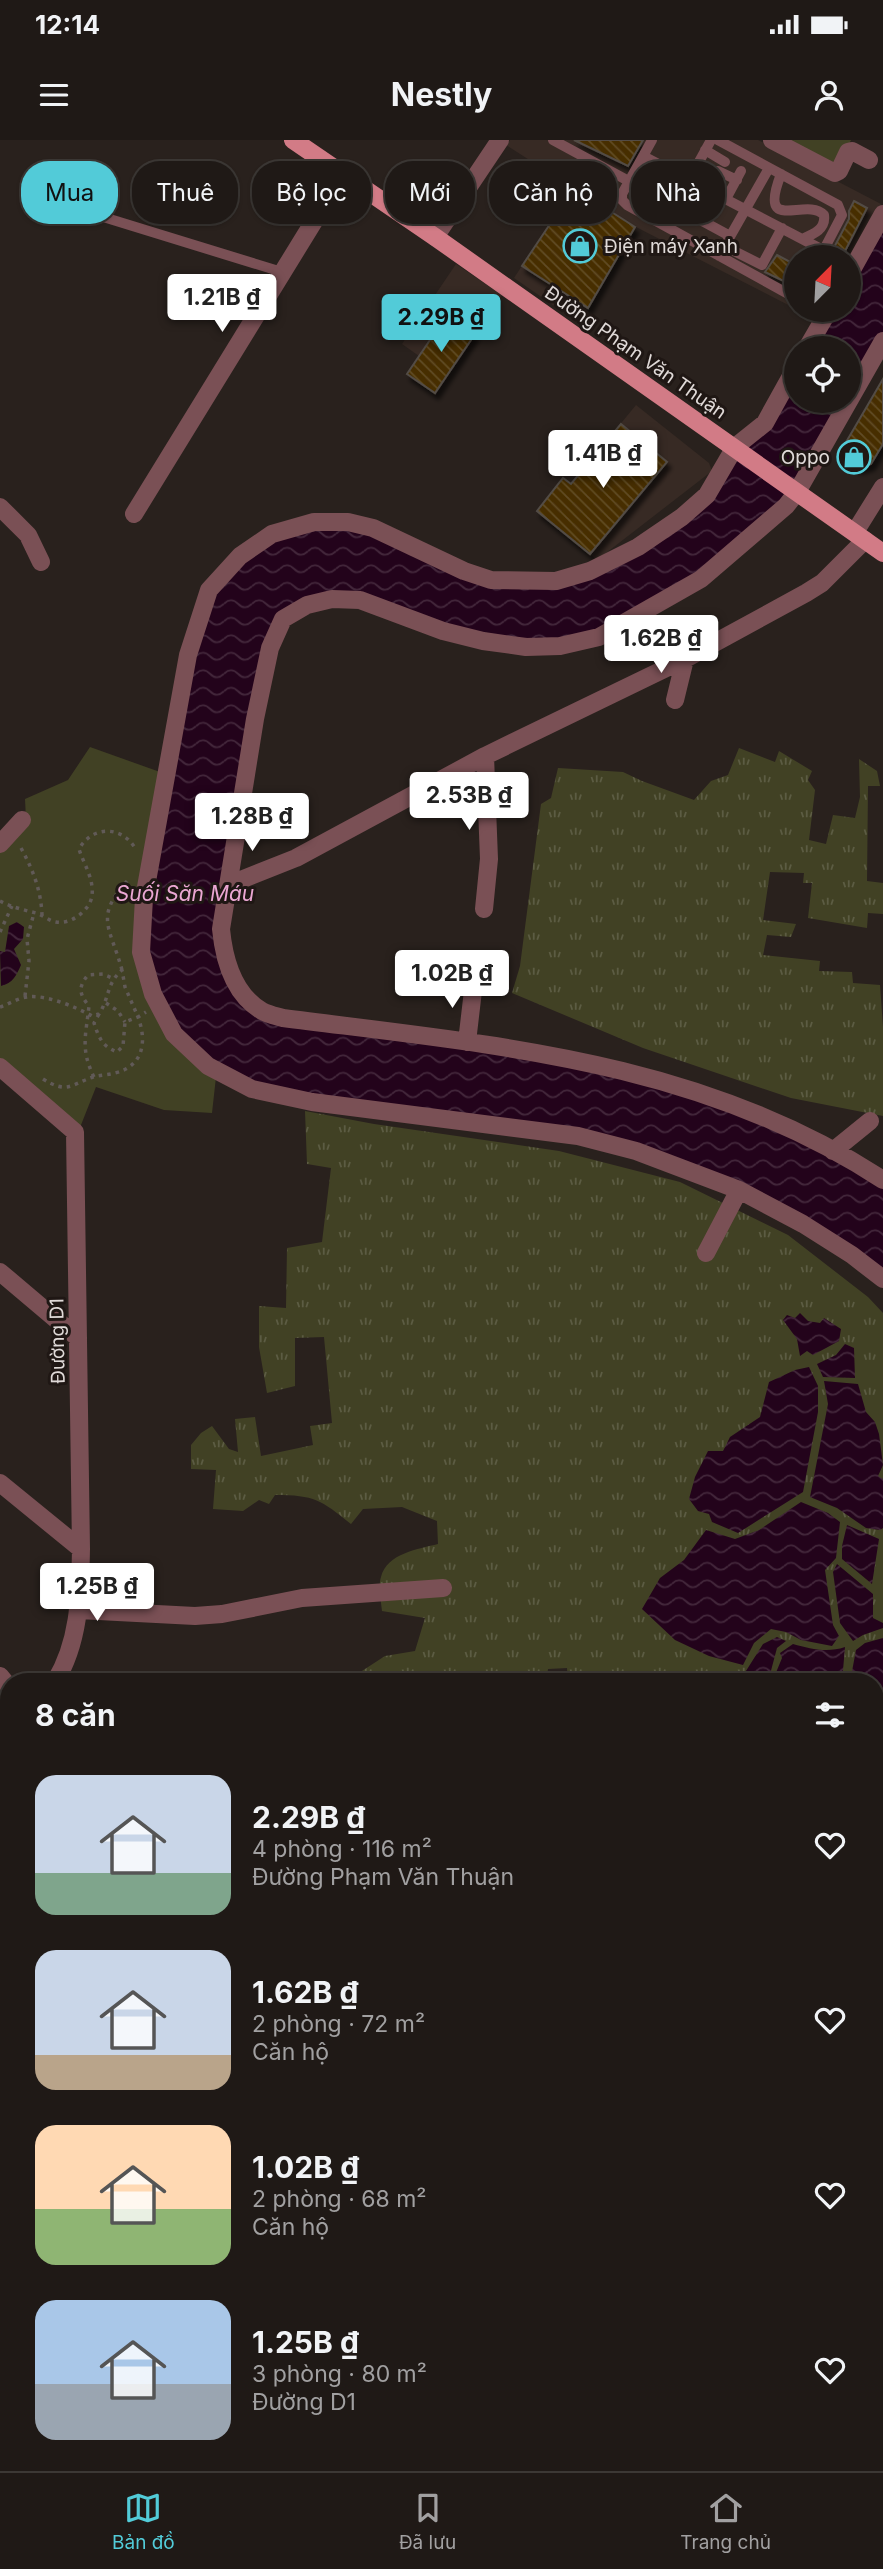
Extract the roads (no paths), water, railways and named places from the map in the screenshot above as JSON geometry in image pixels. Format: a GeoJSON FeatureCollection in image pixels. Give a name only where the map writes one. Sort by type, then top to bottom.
{"type":"FeatureCollection","features":[{"type":"Feature","properties":{"kind":"main road","name":"Đường Phạm Văn Thuận"},"geometry":{"type":"LineString","coordinates":[[293,140],[313,146],[329,161]]}},
{"type":"Feature","properties":{"kind":"main road","name":"Đường Phạm Văn Thuận"},"geometry":{"type":"LineString","coordinates":[[371,193],[883,552]]}},
{"type":"Feature","properties":{"kind":"street"},"geometry":{"type":"LineString","coordinates":[[435,237],[500,140]]}},
{"type":"Feature","properties":{"kind":"street"},"geometry":{"type":"LineString","coordinates":[[772,140],[835,173],[839,171],[848,152],[852,151],[869,160]]}},
{"type":"Feature","properties":{"kind":"street"},"geometry":{"type":"LineString","coordinates":[[861,253],[883,214]]}},
{"type":"Feature","properties":{"kind":"street"},"geometry":{"type":"LineString","coordinates":[[134,514],[312,224]]}},
{"type":"Feature","properties":{"kind":"street"},"geometry":{"type":"LineString","coordinates":[[883,341],[797,492],[786,506],[701,579],[599,637],[560,646],[526,646],[483,641],[443,631],[360,600],[332,599],[307,605],[283,619],[270,648],[255,719],[221,929],[225,960],[231,976],[262,1011],[283,1018],[533,1051],[630,1071],[709,1094],[752,1111],[833,1151],[883,1180]]}},
{"type":"Feature","properties":{"kind":"street"},"geometry":{"type":"LineString","coordinates":[[784,389],[765,423],[735,447],[707,495],[682,517],[638,547],[602,565],[556,580],[491,580],[464,571],[373,528],[348,522],[314,522],[272,534],[240,556],[209,590],[188,655],[144,898],[141,952],[153,995],[174,1034],[208,1066],[252,1088],[312,1102],[578,1136],[649,1156],[739,1190],[803,1224],[852,1255],[883,1279]]}},
{"type":"Feature","properties":{"kind":"street"},"geometry":{"type":"LineString","coordinates":[[228,886],[296,858],[485,757],[685,659],[806,593],[822,583],[860,536],[883,487]]}},
{"type":"Feature","properties":{"kind":"street"},"geometry":{"type":"LineString","coordinates":[[0,507],[29,535],[41,562]]}},
{"type":"Feature","properties":{"kind":"street"},"geometry":{"type":"LineString","coordinates":[[675,700],[685,659]]}},
{"type":"Feature","properties":{"kind":"street"},"geometry":{"type":"LineString","coordinates":[[484,909],[489,859],[485,757]]}},
{"type":"Feature","properties":{"kind":"street"},"geometry":{"type":"LineString","coordinates":[[467,1042],[474,982]]}},
{"type":"Feature","properties":{"kind":"street","name":"Đường D1"},"geometry":{"type":"LineString","coordinates":[[0,1068],[75,1132],[81,1549],[79,1611],[72,1644],[61,1673]]}},
{"type":"Feature","properties":{"kind":"street"},"geometry":{"type":"LineString","coordinates":[[833,1151],[870,1121]]}},
{"type":"Feature","properties":{"kind":"street"},"geometry":{"type":"LineString","coordinates":[[706,1253],[739,1190]]}},
{"type":"Feature","properties":{"kind":"street"},"geometry":{"type":"LineString","coordinates":[[0,1272],[78,1338]]}},
{"type":"Feature","properties":{"kind":"street"},"geometry":{"type":"LineString","coordinates":[[0,1483],[81,1549]]}},
{"type":"Feature","properties":{"kind":"street"},"geometry":{"type":"LineString","coordinates":[[79,1611],[208,1615],[302,1598],[443,1588]]}},
{"type":"Feature","properties":{"kind":"lane"},"geometry":{"type":"LineString","coordinates":[[553,140],[631,183]]}},
{"type":"Feature","properties":{"kind":"lane"},"geometry":{"type":"LineString","coordinates":[[652,140],[622,194],[622,200],[627,205],[762,265],[782,228]]}},
{"type":"Feature","properties":{"kind":"lane"},"geometry":{"type":"LineString","coordinates":[[718,140],[838,205],[842,215],[827,245]]}},
{"type":"Feature","properties":{"kind":"lane"},"geometry":{"type":"LineString","coordinates":[[699,161],[708,145],[721,166],[739,176],[726,200],[810,245]]}},
{"type":"Feature","properties":{"kind":"lane"},"geometry":{"type":"LineString","coordinates":[[643,156],[653,161]]}},
{"type":"Feature","properties":{"kind":"lane"},"geometry":{"type":"LineString","coordinates":[[724,246],[769,168]]}},
{"type":"Feature","properties":{"kind":"lane"},"geometry":{"type":"LineString","coordinates":[[781,174],[775,190],[775,201],[779,209],[785,212],[815,208],[824,215],[825,221],[821,228],[802,239]]}},
{"type":"Feature","properties":{"kind":"lane"},"geometry":{"type":"LineString","coordinates":[[118,222],[282,272]]}},
{"type":"Feature","properties":{"kind":"lane"},"geometry":{"type":"LineString","coordinates":[[701,224],[724,246],[784,290]]}},
{"type":"Feature","properties":{"kind":"water"},"geometry":{"type":"Polygon","coordinates":[[[883,225],[883,333],[861,373],[861,336],[821,336],[828,322],[861,322],[861,264],[883,225]]]}},
{"type":"Feature","properties":{"kind":"water","name":"Suối Săn Máu"},"geometry":{"type":"Polygon","coordinates":[[[784,396],[784,413],[839,413],[791,494],[697,574],[597,631],[559,640],[527,640],[445,625],[361,594],[278,614],[214,930],[218,962],[224,977],[259,1016],[533,1057],[692,1095],[806,1143],[883,1188],[883,1271],[687,1162],[255,1083],[213,1061],[180,1030],[158,993],[148,951],[150,900],[194,657],[215,594],[244,561],[274,540],[315,528],[349,529],[371,534],[462,577],[557,587],[642,553],[738,455],[784,396]]]}},
{"type":"Feature","properties":{"kind":"water"},"geometry":{"type":"Polygon","coordinates":[[[17,922],[24,927],[23,939],[14,949],[21,965],[14,978],[1,986],[0,951],[5,952],[9,926],[17,922]]]}},
{"type":"Feature","properties":{"kind":"water"},"geometry":{"type":"Polygon","coordinates":[[[800,1313],[808,1321],[820,1323],[824,1318],[841,1329],[839,1341],[813,1355],[807,1351],[800,1356],[797,1339],[783,1320],[787,1315],[795,1318],[800,1313]]]}},
{"type":"Feature","properties":{"kind":"water"},"geometry":{"type":"Polygon","coordinates":[[[845,1344],[854,1348],[855,1378],[823,1377],[817,1364],[836,1355],[845,1344]]]}},
{"type":"Feature","properties":{"kind":"water"},"geometry":{"type":"Polygon","coordinates":[[[809,1367],[818,1386],[818,1412],[803,1492],[738,1533],[712,1522],[709,1514],[698,1511],[689,1499],[695,1477],[708,1451],[723,1451],[730,1437],[760,1417],[769,1382],[795,1370],[809,1367]]]}},
{"type":"Feature","properties":{"kind":"water"},"geometry":{"type":"Polygon","coordinates":[[[824,1381],[858,1384],[866,1412],[875,1422],[883,1465],[878,1476],[883,1479],[883,1528],[880,1530],[866,1528],[837,1508],[810,1497],[828,1404],[824,1381]]]}},
{"type":"Feature","properties":{"kind":"water"},"geometry":{"type":"Polygon","coordinates":[[[801,1502],[828,1513],[840,1522],[836,1558],[825,1570],[833,1625],[839,1636],[832,1646],[801,1640],[786,1632],[771,1629],[754,1643],[743,1665],[709,1656],[675,1640],[642,1609],[660,1578],[684,1560],[706,1530],[735,1539],[759,1530],[801,1502]]]}},
{"type":"Feature","properties":{"kind":"water"},"geometry":{"type":"Polygon","coordinates":[[[847,1525],[879,1539],[872,1584],[842,1559],[847,1525]]]}},
{"type":"Feature","properties":{"kind":"water"},"geometry":{"type":"Polygon","coordinates":[[[837,1564],[873,1594],[873,1618],[883,1623],[883,1628],[853,1641],[840,1623],[833,1572],[837,1564]]]}},
{"type":"Feature","properties":{"kind":"water"},"geometry":{"type":"Polygon","coordinates":[[[777,1637],[786,1641],[777,1648],[770,1673],[745,1673],[763,1644],[777,1637]]]}},
{"type":"Feature","properties":{"kind":"water"},"geometry":{"type":"Polygon","coordinates":[[[883,1638],[883,1673],[852,1673],[856,1650],[865,1643],[883,1638]]]}},
{"type":"Feature","properties":{"kind":"water"},"geometry":{"type":"Polygon","coordinates":[[[793,1644],[825,1650],[845,1647],[843,1673],[776,1673],[782,1658],[780,1653],[793,1644]]]}},
{"type":"Feature","properties":{"kind":"place","name":"Điện máy Xanh"},"geometry":{"type":"Point","coordinates":[580,246]}},
{"type":"Feature","properties":{"kind":"place","name":"Oppo"},"geometry":{"type":"Point","coordinates":[854,457]}}]}
